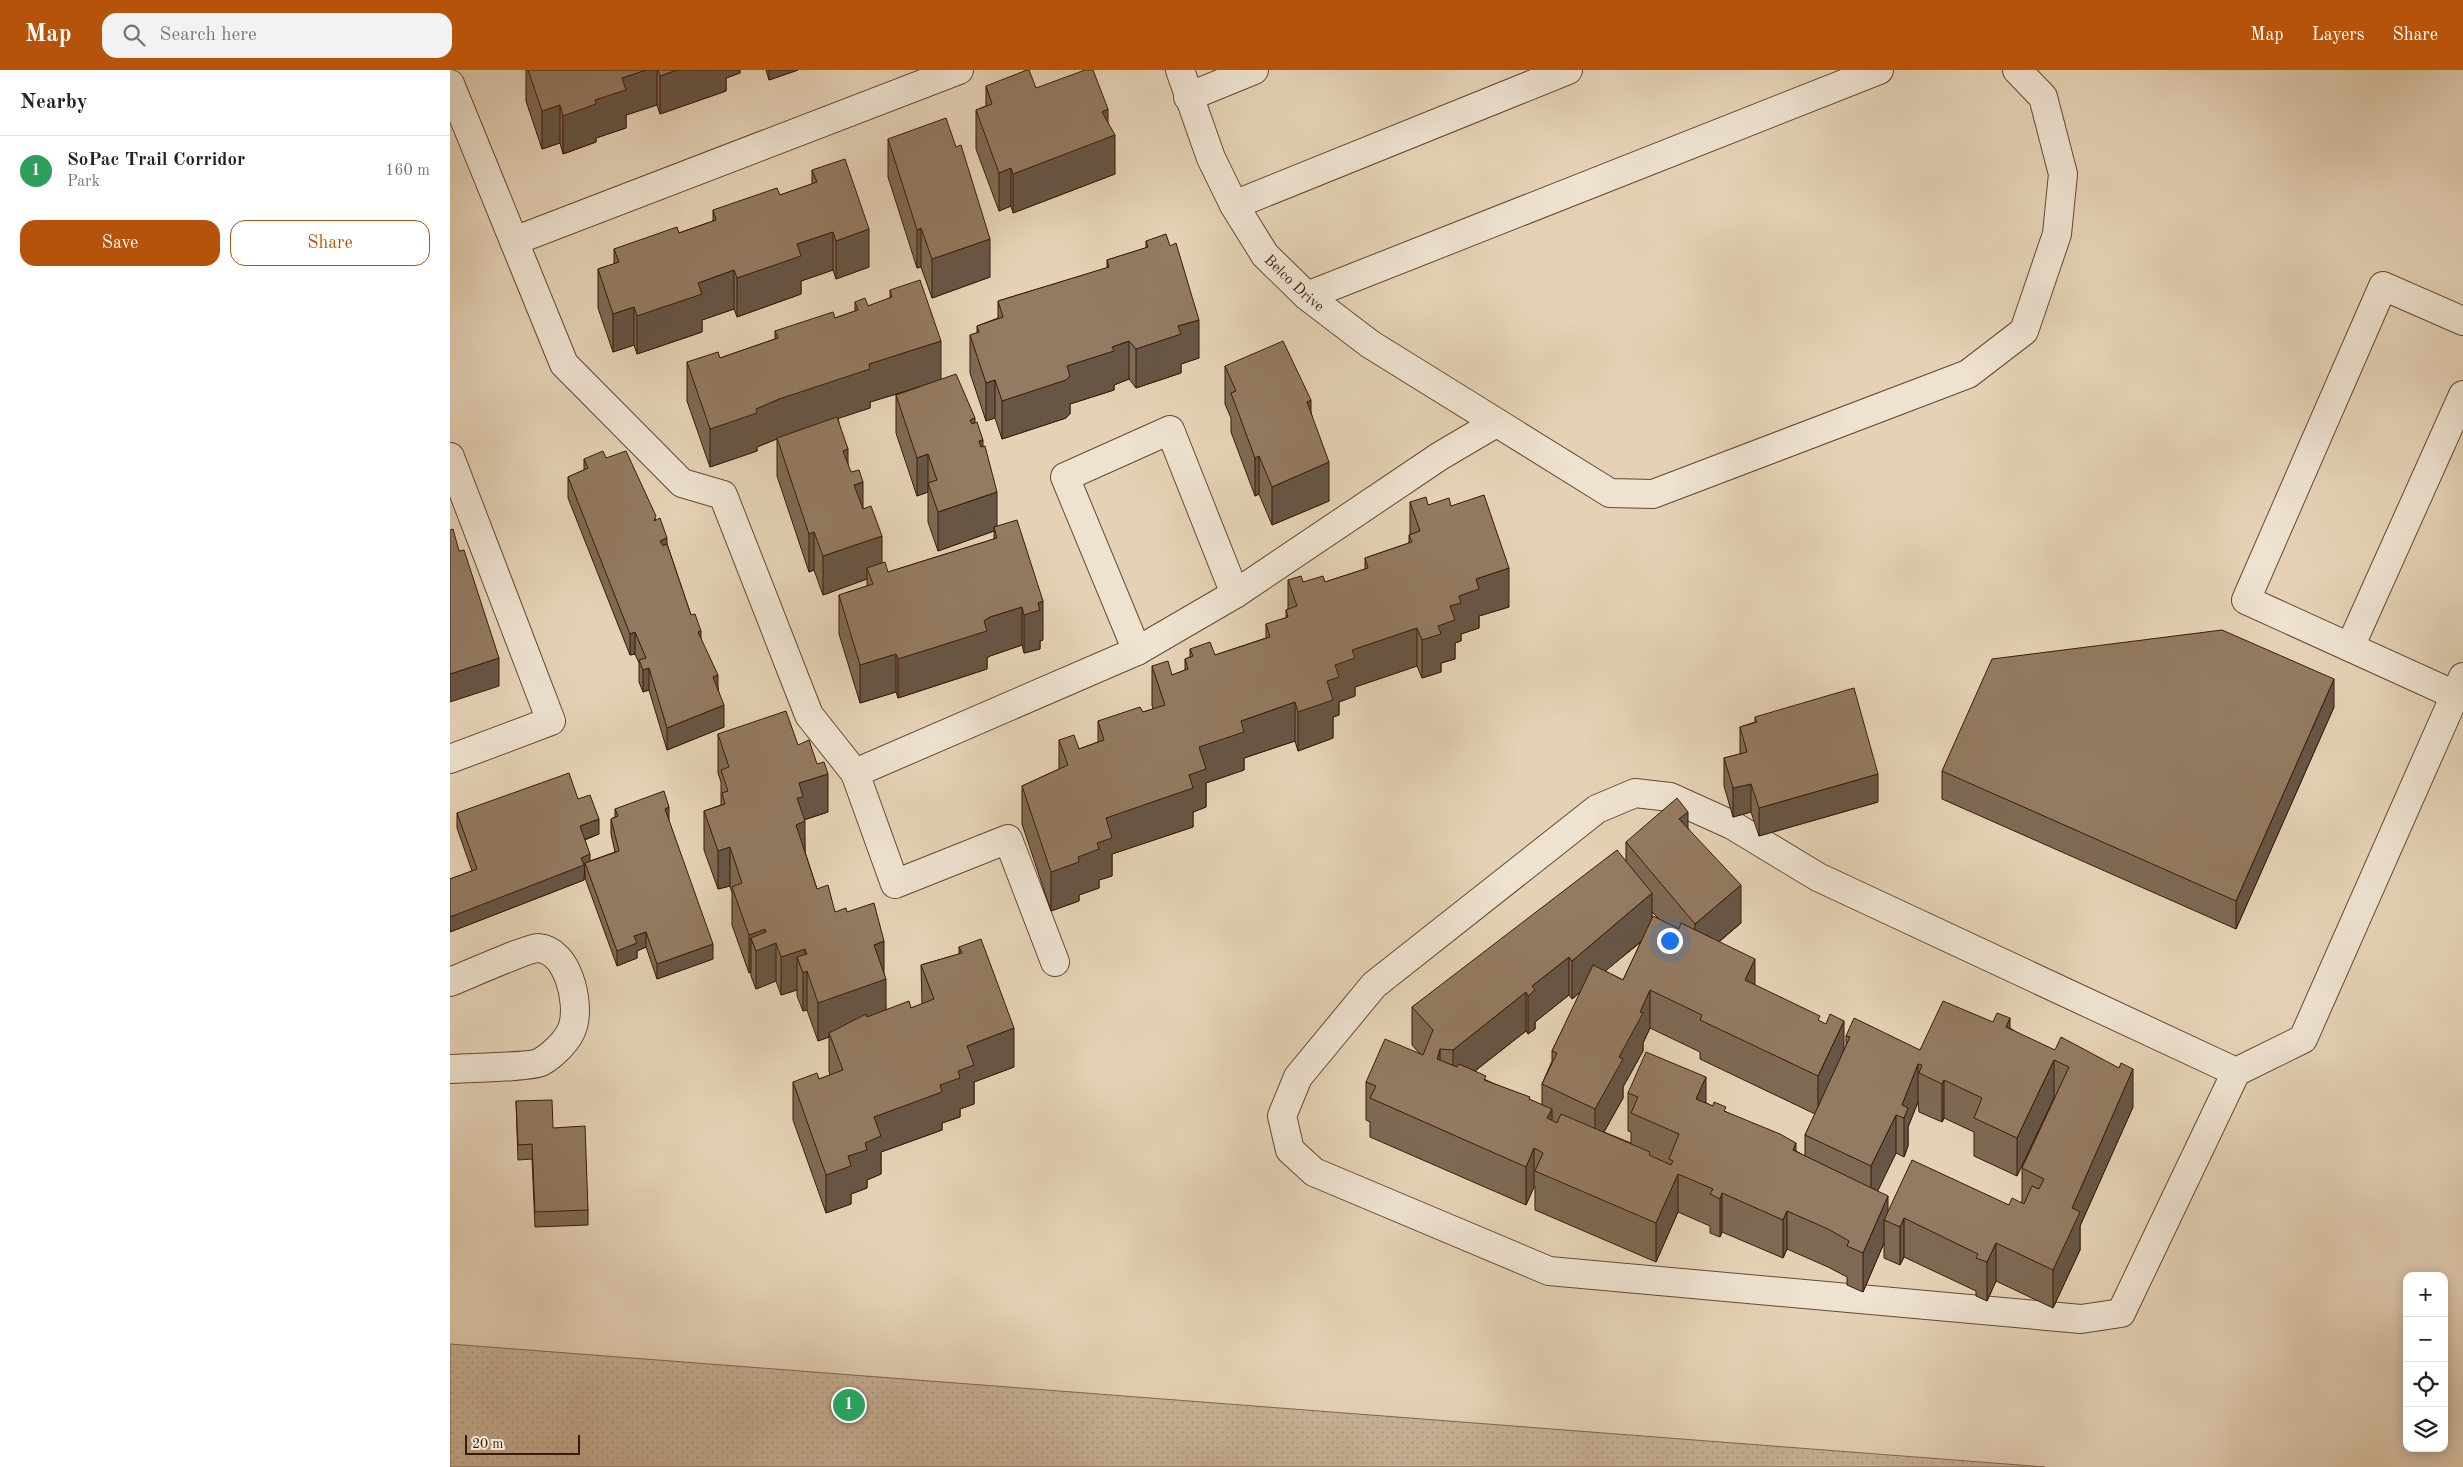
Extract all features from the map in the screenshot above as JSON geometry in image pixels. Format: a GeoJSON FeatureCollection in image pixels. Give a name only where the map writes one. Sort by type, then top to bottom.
{"type":"FeatureCollection","features":[{"type":"Feature","properties":{"kind":"street"},"geometry":{"type":"LineString","coordinates":[[514,241],[918,77],[959,70]]}},
{"type":"Feature","properties":{"kind":"street","name":"Belco Drive"},"geometry":{"type":"LineString","coordinates":[[1180,70],[1211,158],[1234,205],[1265,255],[1307,296],[1370,344],[1610,493],[1653,494],[1968,374],[2024,331],[2057,234],[2063,174],[2043,97],[2017,70]]}},
{"type":"Feature","properties":{"kind":"street"},"geometry":{"type":"LineString","coordinates":[[1188,97],[1254,70]]}},
{"type":"Feature","properties":{"kind":"street"},"geometry":{"type":"LineString","coordinates":[[1234,205],[1568,70]]}},
{"type":"Feature","properties":{"kind":"street"},"geometry":{"type":"LineString","coordinates":[[1307,296],[1879,70]]}},
{"type":"Feature","properties":{"kind":"street"},"geometry":{"type":"LineString","coordinates":[[450,84],[564,364],[682,483],[723,495],[809,715],[855,772],[895,884],[1008,839],[1055,962]]}},
{"type":"Feature","properties":{"kind":"street"},"geometry":{"type":"LineString","coordinates":[[2236,1072],[1818,877],[1732,825],[1670,797],[1636,793],[1597,809],[1374,985],[1298,1077],[1282,1116],[1290,1150],[1314,1172],[1549,1272],[2081,1319],[2121,1313],[2236,1072],[2303,1039],[2459,686],[2350,647],[2246,600],[2383,286],[2463,322]]}},
{"type":"Feature","properties":{"kind":"street"},"geometry":{"type":"LineString","coordinates":[[2350,647],[2463,395]]}},
{"type":"Feature","properties":{"kind":"street"},"geometry":{"type":"LineString","coordinates":[[855,772],[1137,650],[1235,594],[1440,456],[1496,423]]}},
{"type":"Feature","properties":{"kind":"street"},"geometry":{"type":"LineString","coordinates":[[1137,650],[1065,476],[1170,430],[1235,594]]}},
{"type":"Feature","properties":{"kind":"street"},"geometry":{"type":"LineString","coordinates":[[450,457],[551,721],[450,759]]}},
{"type":"Feature","properties":{"kind":"street"},"geometry":{"type":"LineString","coordinates":[[450,982],[537,948],[552,951],[562,962],[574,995],[573,1026],[558,1048],[539,1063],[450,1069]]}},
{"type":"Feature","properties":{"kind":"shaded area"},"geometry":{"type":"Polygon","coordinates":[[[450,1344],[2045,1467],[450,1467],[450,1344]]]}},
{"type":"Feature","properties":{"kind":"building"},"geometry":{"type":"Polygon","coordinates":[[[528,70],[646,70],[622,78],[626,90],[595,100],[596,104],[563,116],[560,105],[542,111],[528,70]]]}},
{"type":"Feature","properties":{"kind":"building"},"geometry":{"type":"Polygon","coordinates":[[[658,70],[677,70],[660,76],[658,70]]]}},
{"type":"Feature","properties":{"kind":"building"},"geometry":{"type":"Polygon","coordinates":[[[1029,70],[1036,88],[1085,70],[1093,70],[1108,109],[1102,112],[1115,135],[1013,174],[1011,168],[999,173],[976,110],[992,104],[986,86],[1029,70]]]}},
{"type":"Feature","properties":{"kind":"building"},"geometry":{"type":"Polygon","coordinates":[[[946,118],[956,147],[961,145],[990,239],[932,259],[921,228],[917,230],[888,139],[946,118]]]}},
{"type":"Feature","properties":{"kind":"building"},"geometry":{"type":"Polygon","coordinates":[[[845,159],[869,229],[836,241],[833,232],[797,244],[801,256],[737,278],[734,270],[698,283],[702,294],[637,316],[634,307],[613,314],[598,269],[619,262],[614,249],[677,227],[679,233],[716,220],[713,210],[777,188],[780,195],[817,182],[812,170],[845,159]]]}},
{"type":"Feature","properties":{"kind":"building"},"geometry":{"type":"Polygon","coordinates":[[[1166,234],[1170,246],[1176,243],[1199,320],[1178,326],[1181,334],[1136,349],[1129,341],[1112,347],[1114,351],[1067,366],[1070,376],[1066,380],[1002,401],[995,380],[986,383],[970,335],[979,332],[977,326],[1003,317],[998,301],[1109,267],[1107,260],[1148,247],[1146,241],[1166,234]]]}},
{"type":"Feature","properties":{"kind":"building"},"geometry":{"type":"Polygon","coordinates":[[[920,280],[941,341],[869,364],[870,369],[779,399],[756,409],[757,413],[710,429],[687,362],[718,352],[720,358],[778,338],[775,331],[833,312],[835,318],[858,310],[855,302],[865,298],[868,306],[892,297],[890,290],[920,280]]]}},
{"type":"Feature","properties":{"kind":"building"},"geometry":{"type":"Polygon","coordinates":[[[1283,341],[1311,400],[1307,402],[1329,462],[1272,487],[1259,456],[1255,458],[1231,393],[1236,391],[1225,366],[1283,341]]]}},
{"type":"Feature","properties":{"kind":"building"},"geometry":{"type":"Polygon","coordinates":[[[956,374],[975,418],[970,420],[972,424],[977,422],[983,440],[979,441],[981,447],[985,446],[997,492],[938,512],[928,483],[937,480],[928,454],[917,458],[896,395],[956,374]]]}},
{"type":"Feature","properties":{"kind":"building"},"geometry":{"type":"Polygon","coordinates":[[[837,417],[848,449],[843,451],[851,472],[859,470],[863,482],[854,485],[863,509],[871,506],[882,536],[823,556],[814,532],[809,534],[777,438],[837,417]]]}},
{"type":"Feature","properties":{"kind":"building"},"geometry":{"type":"Polygon","coordinates":[[[603,451],[606,458],[626,451],[656,516],[654,521],[660,518],[667,538],[660,541],[663,546],[667,544],[691,615],[695,614],[701,631],[698,632],[718,675],[713,677],[724,705],[667,728],[649,668],[643,670],[639,660],[646,658],[635,632],[630,634],[568,477],[588,468],[584,459],[603,451]]]}},
{"type":"Feature","properties":{"kind":"building"},"geometry":{"type":"Polygon","coordinates":[[[1484,495],[1509,568],[1476,579],[1479,589],[1459,596],[1461,603],[1450,606],[1455,620],[1438,626],[1441,634],[1422,640],[1417,628],[1352,650],[1355,658],[1335,665],[1339,677],[1327,681],[1333,700],[1298,712],[1295,702],[1241,721],[1244,732],[1199,747],[1206,769],[1189,775],[1193,788],[1106,818],[1112,838],[1097,843],[1099,849],[1078,857],[1079,862],[1051,872],[1022,786],[1068,765],[1059,740],[1074,735],[1079,749],[1104,740],[1098,721],[1140,707],[1143,712],[1165,705],[1152,666],[1168,661],[1172,675],[1188,669],[1185,659],[1193,656],[1190,649],[1210,642],[1215,655],[1270,637],[1266,624],[1288,617],[1286,610],[1297,606],[1288,580],[1301,576],[1303,582],[1323,576],[1325,582],[1368,568],[1365,558],[1412,542],[1409,535],[1420,531],[1410,502],[1426,497],[1428,505],[1449,498],[1451,506],[1484,495]]]}},
{"type":"Feature","properties":{"kind":"building"},"geometry":{"type":"Polygon","coordinates":[[[1017,520],[1043,601],[1038,603],[1040,610],[1024,615],[1022,607],[990,617],[984,621],[987,631],[898,659],[896,654],[860,665],[839,595],[873,584],[867,568],[885,562],[888,572],[997,538],[994,527],[1017,520]]]}},
{"type":"Feature","properties":{"kind":"building"},"geometry":{"type":"Polygon","coordinates":[[[453,529],[459,551],[464,550],[499,658],[450,674],[450,530],[453,529]]]}},
{"type":"Feature","properties":{"kind":"building"},"geometry":{"type":"Polygon","coordinates":[[[2222,630],[2334,679],[2236,901],[1942,771],[1992,659],[2222,630]]]}},
{"type":"Feature","properties":{"kind":"building"},"geometry":{"type":"Polygon","coordinates":[[[1854,688],[1878,774],[1759,808],[1751,784],[1733,788],[1724,758],[1747,752],[1740,727],[1757,722],[1755,717],[1854,688]]]}},
{"type":"Feature","properties":{"kind":"building"},"geometry":{"type":"Polygon","coordinates":[[[786,711],[798,745],[809,740],[817,764],[824,762],[828,774],[799,783],[803,797],[797,798],[805,821],[796,825],[817,889],[828,885],[835,912],[846,908],[847,912],[874,903],[884,941],[874,945],[886,979],[818,1003],[807,971],[803,973],[797,957],[807,954],[805,949],[781,957],[776,943],[756,951],[751,938],[766,932],[765,929],[749,935],[732,887],[742,883],[730,847],[718,851],[704,811],[725,804],[722,793],[728,791],[721,770],[729,767],[718,734],[786,711]]]}},
{"type":"Feature","properties":{"kind":"building"},"geometry":{"type":"Polygon","coordinates":[[[569,773],[578,799],[590,795],[599,819],[580,826],[590,854],[581,858],[584,865],[450,917],[450,879],[477,869],[457,813],[569,773]]]}},
{"type":"Feature","properties":{"kind":"building"},"geometry":{"type":"Polygon","coordinates":[[[664,791],[669,807],[665,809],[713,944],[657,964],[646,932],[634,936],[637,943],[617,951],[585,863],[619,851],[611,819],[618,816],[615,809],[664,791]]]}},
{"type":"Feature","properties":{"kind":"building"},"geometry":{"type":"Polygon","coordinates":[[[1677,798],[1688,812],[1679,819],[1741,885],[1695,924],[1626,842],[1677,798]]]}},
{"type":"Feature","properties":{"kind":"building"},"geometry":{"type":"Polygon","coordinates":[[[1617,850],[1652,893],[1572,961],[1569,957],[1532,986],[1535,990],[1528,996],[1526,992],[1453,1050],[1440,1049],[1437,1059],[1457,1067],[1459,1064],[1486,1076],[1484,1080],[1530,1097],[1529,1099],[1552,1109],[1547,1118],[1557,1123],[1561,1114],[1650,1152],[1649,1155],[1671,1165],[1673,1161],[1669,1159],[1679,1134],[1631,1113],[1638,1097],[1628,1093],[1646,1052],[1706,1077],[1696,1099],[1713,1106],[1714,1102],[1726,1107],[1724,1111],[1780,1134],[1796,1143],[1793,1150],[1888,1196],[1863,1253],[1847,1246],[1849,1241],[1828,1229],[1787,1211],[1783,1220],[1722,1193],[1720,1199],[1710,1194],[1713,1189],[1678,1174],[1656,1223],[1535,1171],[1543,1153],[1534,1148],[1526,1167],[1370,1098],[1376,1086],[1366,1082],[1385,1039],[1423,1055],[1433,1030],[1412,1007],[1617,850]]]}},
{"type":"Feature","properties":{"kind":"building"},"geometry":{"type":"Polygon","coordinates":[[[1653,916],[1679,929],[1681,923],[1755,959],[1745,980],[1820,1016],[1818,1020],[1826,1024],[1830,1014],[1844,1021],[1818,1076],[1700,1020],[1702,1015],[1650,990],[1640,1012],[1643,1013],[1619,1057],[1623,1059],[1595,1109],[1542,1084],[1557,1053],[1552,1051],[1593,965],[1623,980],[1653,916]]]}},
{"type":"Feature","properties":{"kind":"building"},"geometry":{"type":"Polygon","coordinates":[[[981,939],[1014,1028],[967,1046],[974,1065],[958,1071],[960,1078],[940,1085],[942,1092],[874,1117],[881,1136],[865,1143],[867,1150],[848,1156],[851,1166],[826,1175],[793,1082],[817,1073],[819,1079],[843,1070],[829,1033],[866,1014],[867,1017],[909,1001],[911,1008],[934,999],[921,965],[962,953],[959,947],[981,939]]]}},
{"type":"Feature","properties":{"kind":"building"},"geometry":{"type":"Polygon","coordinates":[[[1943,1001],[1993,1022],[1997,1013],[2010,1018],[2006,1027],[2055,1050],[2061,1037],[2119,1068],[2121,1063],[2133,1069],[2072,1208],[2080,1212],[2053,1270],[1996,1243],[1987,1262],[1976,1258],[1978,1254],[1904,1218],[1900,1227],[1884,1220],[1912,1160],[2009,1205],[2012,1198],[2024,1204],[2032,1186],[2039,1189],[2044,1179],[2022,1168],[2069,1067],[2054,1060],[2017,1138],[1974,1118],[1982,1098],[1944,1080],[1942,1084],[1919,1073],[1922,1065],[1918,1064],[1902,1105],[1908,1108],[1904,1118],[1896,1115],[1871,1166],[1805,1135],[1850,1037],[1846,1036],[1854,1018],[1920,1050],[1943,1001]]]}},
{"type":"Feature","properties":{"kind":"building"},"geometry":{"type":"Polygon","coordinates":[[[552,1100],[553,1128],[585,1126],[588,1210],[535,1212],[532,1144],[518,1145],[516,1101],[552,1100]]]}},
{"type":"Feature","properties":{"kind":"place","name":"SoPac Trail Corridor"},"geometry":{"type":"Point","coordinates":[849,1405]}}]}
